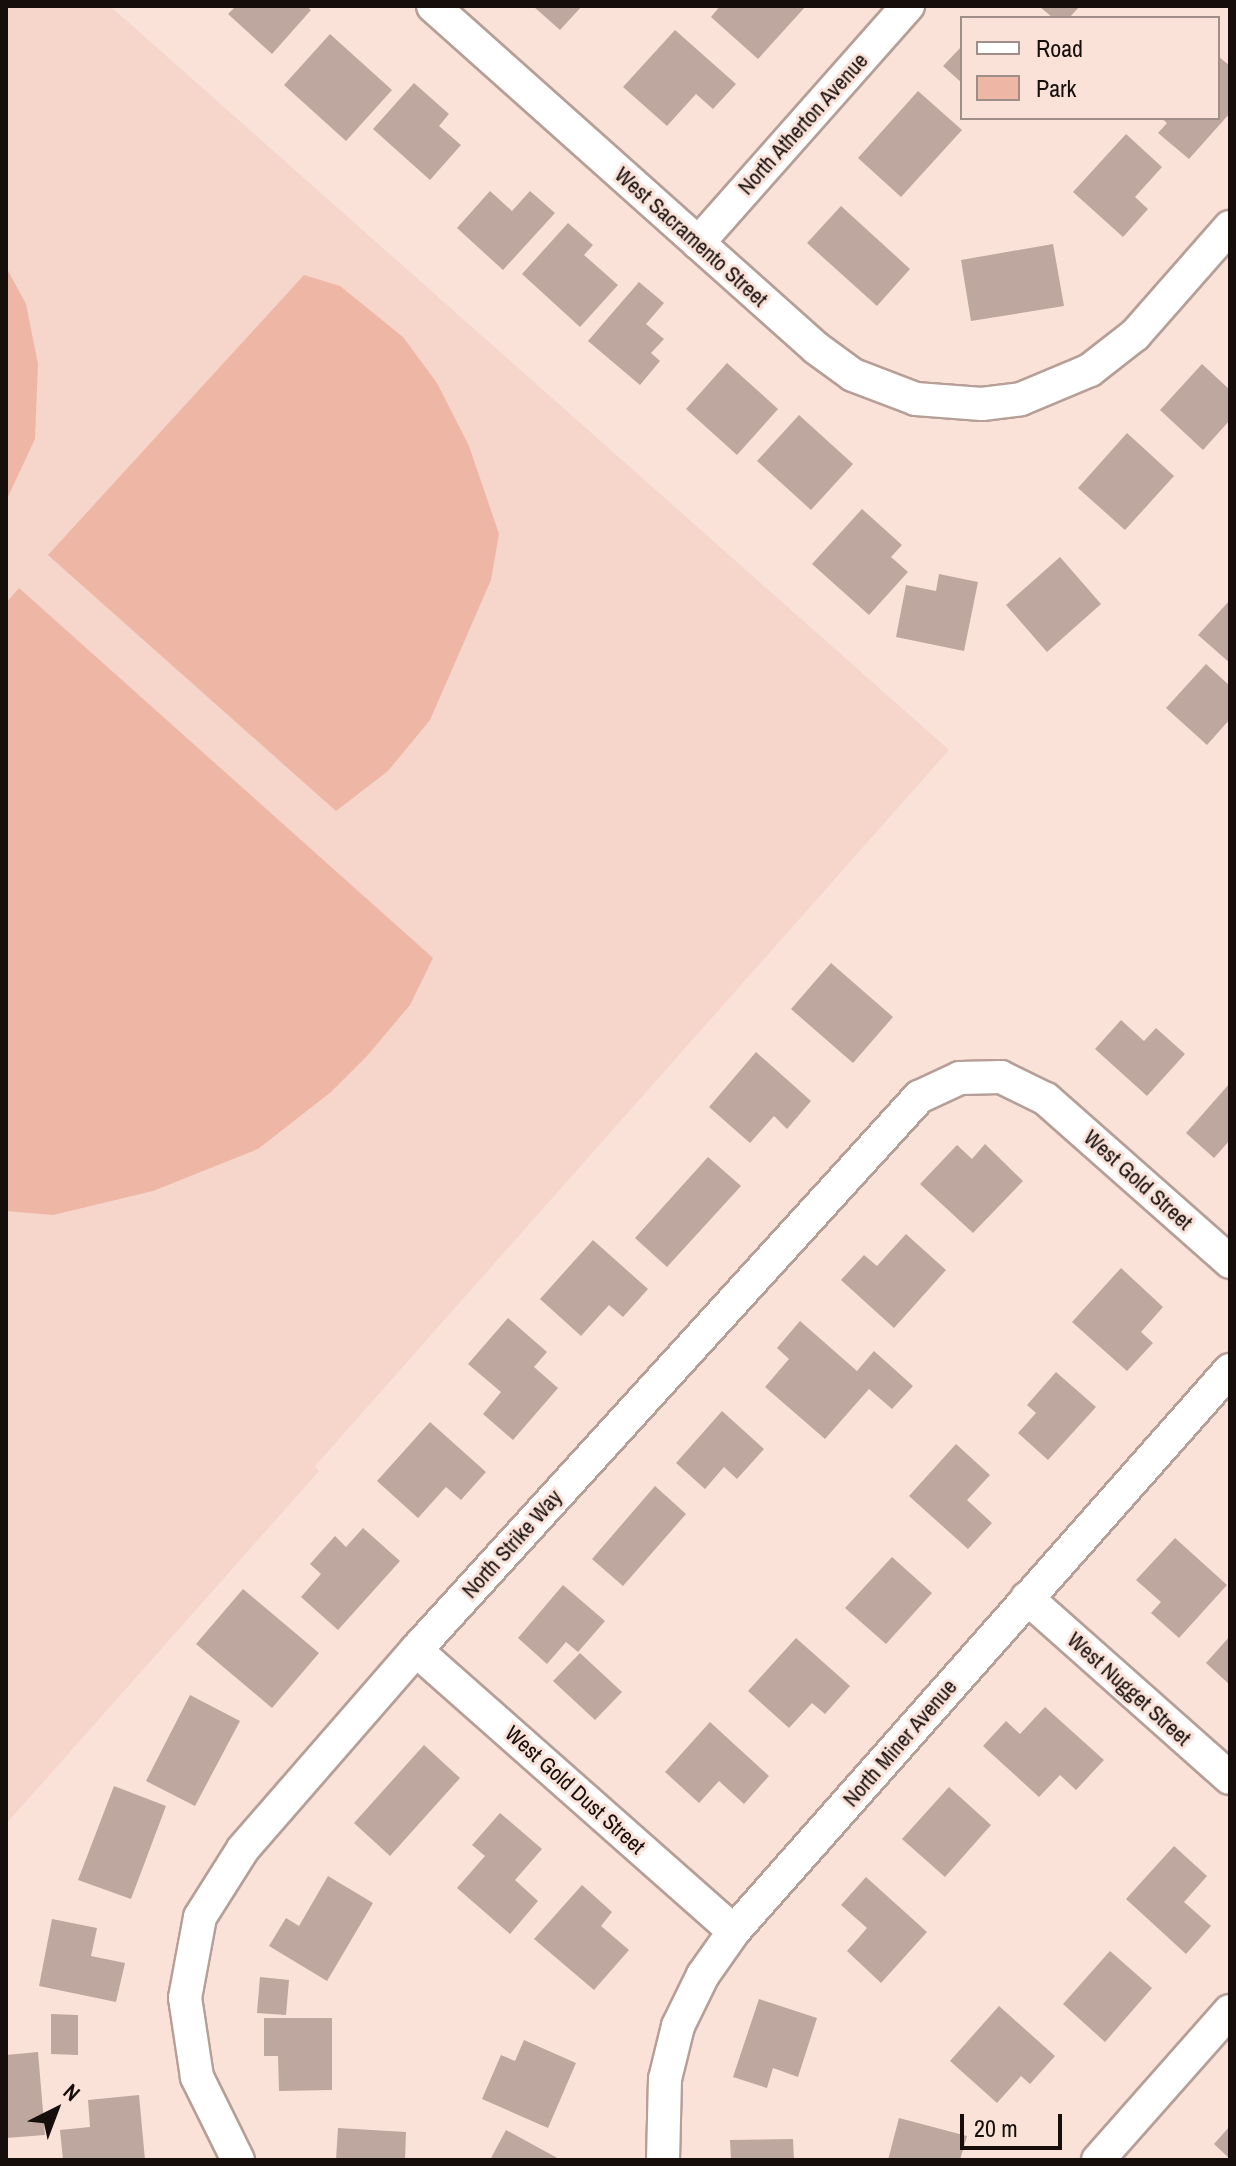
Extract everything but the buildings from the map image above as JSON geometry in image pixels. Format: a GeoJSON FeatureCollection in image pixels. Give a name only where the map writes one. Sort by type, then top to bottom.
{"type":"FeatureCollection","features":[{"type":"Feature","properties":{"kind":"street","name":"West Sacramento Street"},"geometry":{"type":"LineString","coordinates":[[433,6],[698,243],[853,375],[916,399],[982,404],[1021,399],[1090,370],[1135,335],[1230,227]]}},
{"type":"Feature","properties":{"kind":"street","name":"North Atherton Avenue"},"geometry":{"type":"LineString","coordinates":[[698,243],[908,6]]}},
{"type":"Feature","properties":{"kind":"street","name":"North Strike Way"},"geometry":{"type":"LineString","coordinates":[[238,2160],[197,2077],[185,1998],[200,1917],[243,1849],[416,1650],[919,1097],[960,1078],[1001,1077],[1046,1099]]}},
{"type":"Feature","properties":{"kind":"street","name":"West Gold Street"},"geometry":{"type":"LineString","coordinates":[[1046,1099],[1230,1262]]}},
{"type":"Feature","properties":{"kind":"street","name":"North Miner Avenue"},"geometry":{"type":"LineString","coordinates":[[663,2160],[665,2079],[678,2026],[703,1975],[734,1931],[1230,1370]]}},
{"type":"Feature","properties":{"kind":"street","name":"West Nugget Street"},"geometry":{"type":"LineString","coordinates":[[1027,1598],[1230,1778]]}},
{"type":"Feature","properties":{"kind":"street","name":"West Gold Dust Street"},"geometry":{"type":"LineString","coordinates":[[416,1650],[734,1931]]}},
{"type":"Feature","properties":{"kind":"street"},"geometry":{"type":"LineString","coordinates":[[1098,2160],[1230,2011]]}},
{"type":"Feature","properties":{"kind":"shaded area"},"geometry":{"type":"Polygon","coordinates":[[[6,6],[110,6],[949,750],[315,1466],[319,1471],[6,1824],[6,6]]]}},
{"type":"Feature","properties":{"kind":"green space"},"geometry":{"type":"Polygon","coordinates":[[[6,267],[26,304],[38,364],[35,439],[6,501],[6,267]]]}},
{"type":"Feature","properties":{"kind":"green space"},"geometry":{"type":"Polygon","coordinates":[[[304,275],[340,286],[403,337],[437,383],[469,446],[499,534],[491,580],[430,720],[388,771],[336,811],[48,555],[304,275]]]}},
{"type":"Feature","properties":{"kind":"green space"},"geometry":{"type":"Polygon","coordinates":[[[19,588],[433,958],[410,1005],[367,1056],[331,1092],[258,1149],[153,1191],[53,1215],[6,1211],[6,603],[19,588]]]}}]}
